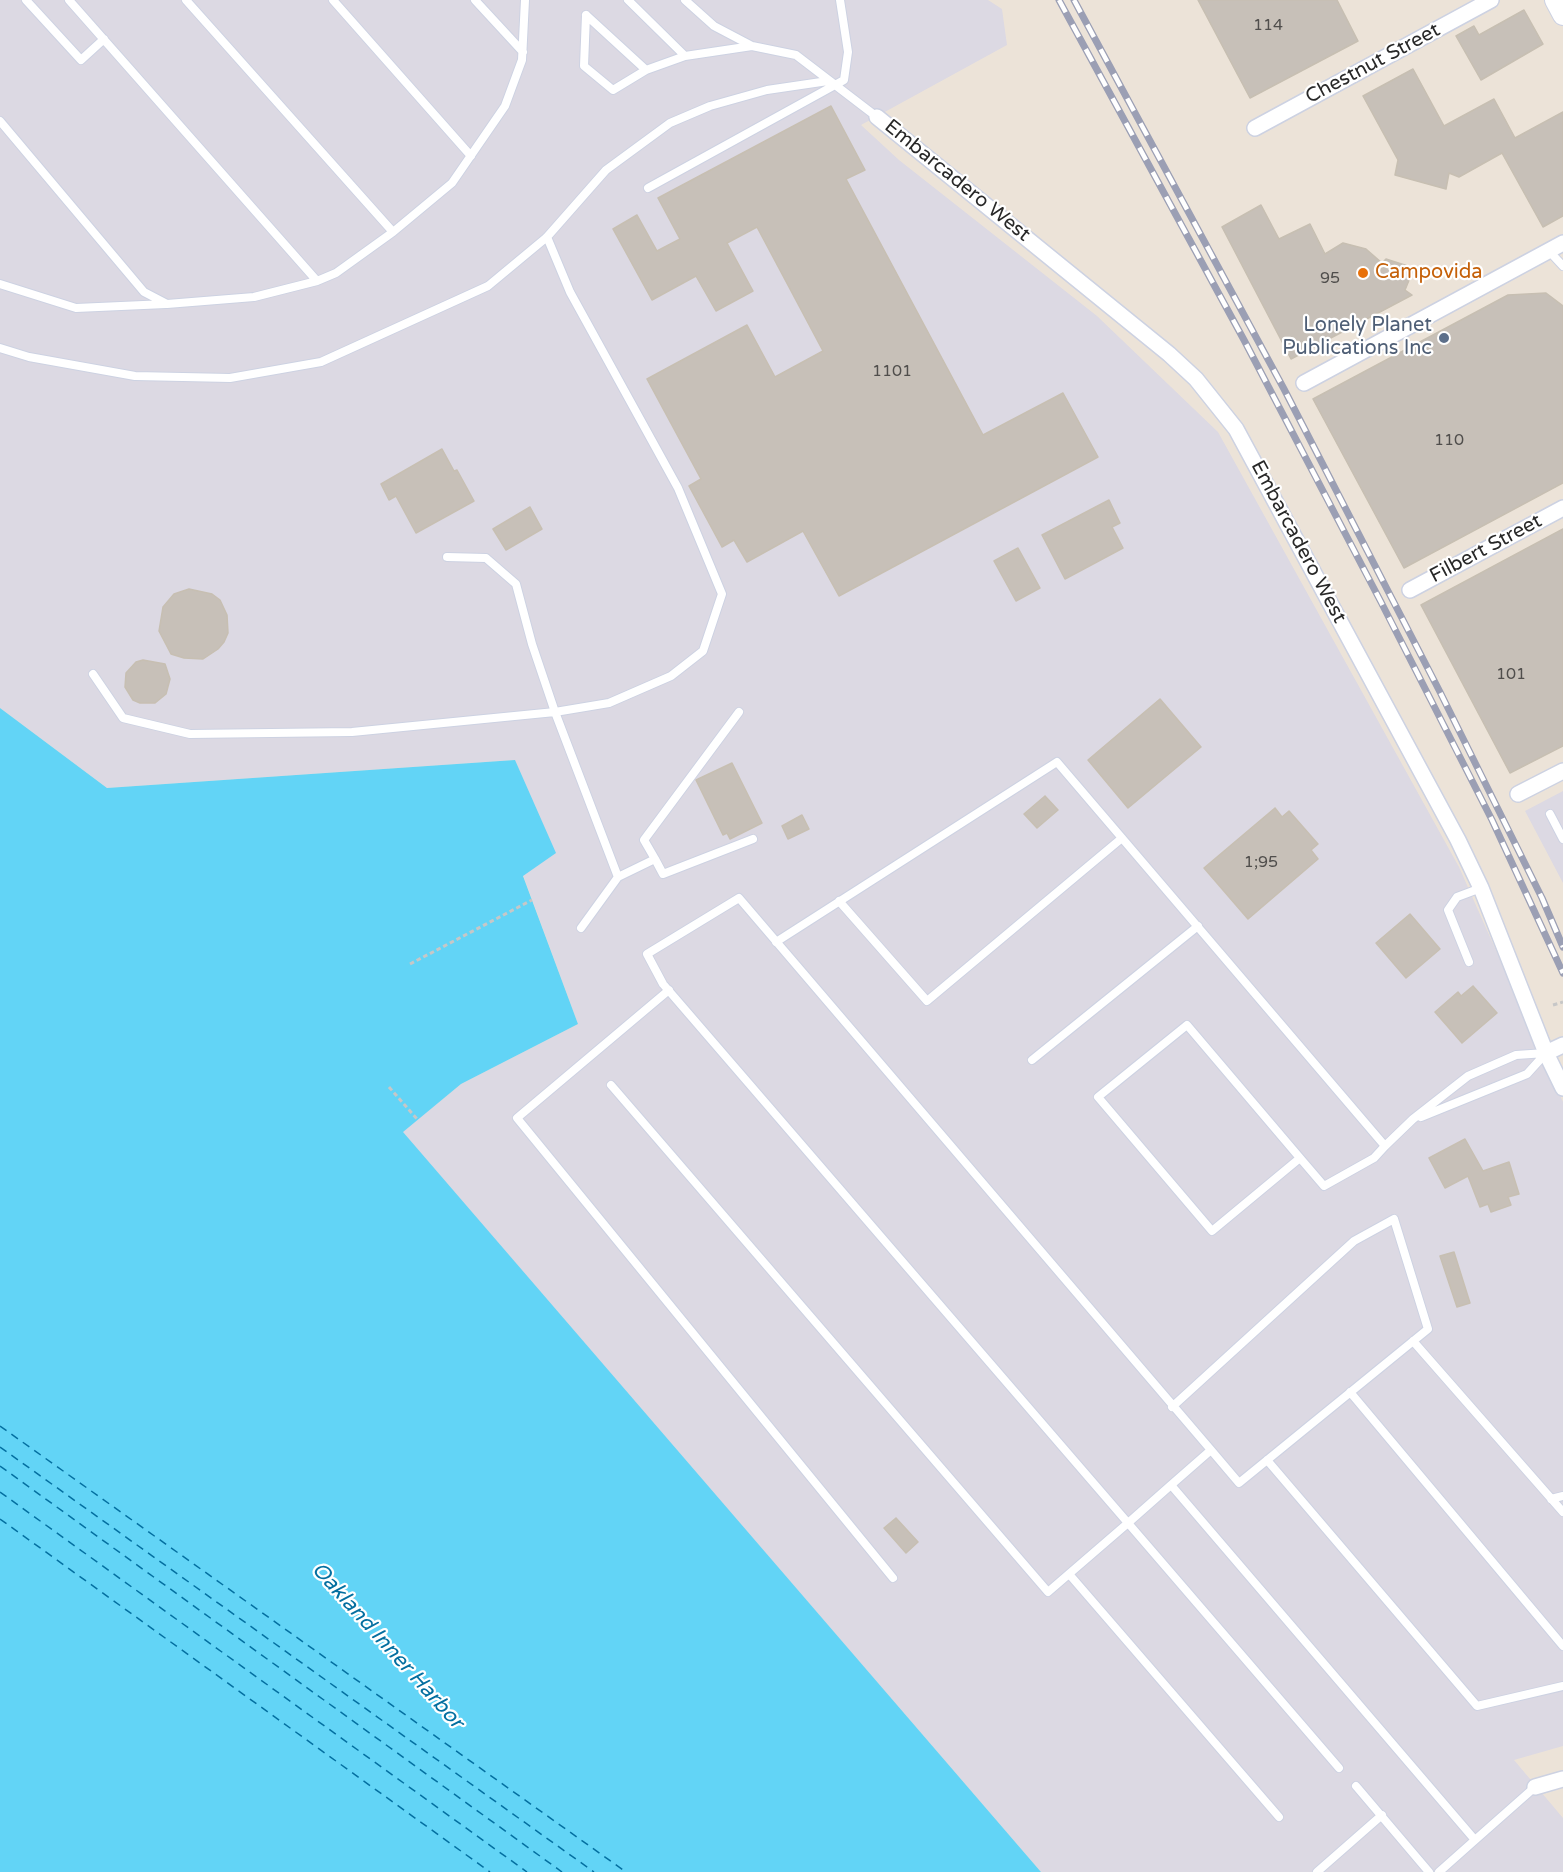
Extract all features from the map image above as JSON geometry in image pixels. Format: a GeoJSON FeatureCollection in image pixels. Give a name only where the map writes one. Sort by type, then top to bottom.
{"type":"FeatureCollection","features":[{"type":"Feature","properties":{"kind":"street","name":"Chestnut Street"},"geometry":{"type":"LineString","coordinates":[[1255,128],[1491,0]]}},
{"type":"Feature","properties":{"kind":"street"},"geometry":{"type":"LineString","coordinates":[[1555,0],[1563,15]]}},
{"type":"Feature","properties":{"kind":"street","name":"Embarcadero West"},"geometry":{"type":"LineString","coordinates":[[877,117],[1169,354],[1217,404],[1252,456],[1481,888],[1546,1053],[1563,1088]]}},
{"type":"Feature","properties":{"kind":"street"},"geometry":{"type":"LineString","coordinates":[[1304,383],[1563,243]]}},
{"type":"Feature","properties":{"kind":"street","name":"Filbert Street"},"geometry":{"type":"LineString","coordinates":[[1410,590],[1563,508]]}},
{"type":"Feature","properties":{"kind":"street"},"geometry":{"type":"LineString","coordinates":[[1518,794],[1563,771]]}},
{"type":"Feature","properties":{"kind":"street"},"geometry":{"type":"LineString","coordinates":[[1546,1053],[1563,1045]]}},
{"type":"Feature","properties":{"kind":"street"},"geometry":{"type":"LineString","coordinates":[[1535,1787],[1563,1779]]}},
{"type":"Feature","properties":{"kind":"lane"},"geometry":{"type":"LineString","coordinates":[[26,0],[81,60],[104,39]]}},
{"type":"Feature","properties":{"kind":"lane"},"geometry":{"type":"LineString","coordinates":[[69,0],[317,281]]}},
{"type":"Feature","properties":{"kind":"lane"},"geometry":{"type":"LineString","coordinates":[[186,0],[393,232]]}},
{"type":"Feature","properties":{"kind":"lane"},"geometry":{"type":"LineString","coordinates":[[333,0],[471,156]]}},
{"type":"Feature","properties":{"kind":"lane"},"geometry":{"type":"LineString","coordinates":[[475,0],[523,52]]}},
{"type":"Feature","properties":{"kind":"lane"},"geometry":{"type":"LineString","coordinates":[[0,284],[76,308],[254,297],[317,281],[336,273],[393,232],[452,183],[471,156],[505,106],[522,60],[525,0]]}},
{"type":"Feature","properties":{"kind":"lane"},"geometry":{"type":"LineString","coordinates":[[628,0],[685,56]]}},
{"type":"Feature","properties":{"kind":"lane"},"geometry":{"type":"LineString","coordinates":[[685,0],[714,26],[752,46],[796,56],[877,117]]}},
{"type":"Feature","properties":{"kind":"lane"},"geometry":{"type":"LineString","coordinates":[[648,188],[844,80],[848,52],[840,0]]}},
{"type":"Feature","properties":{"kind":"lane"},"geometry":{"type":"LineString","coordinates":[[646,70],[586,15],[584,66],[613,90],[646,70],[685,56],[752,46]]}},
{"type":"Feature","properties":{"kind":"lane"},"geometry":{"type":"LineString","coordinates":[[0,348],[29,357],[135,376],[230,378],[321,362],[488,286],[547,237],[606,170],[670,123],[710,106],[768,90],[828,81]]}},
{"type":"Feature","properties":{"kind":"lane"},"geometry":{"type":"LineString","coordinates":[[0,121],[144,292],[167,304]]}},
{"type":"Feature","properties":{"kind":"lane"},"geometry":{"type":"LineString","coordinates":[[93,674],[123,718],[190,734],[352,732],[555,712],[609,703],[671,676],[703,651],[722,594],[678,488],[570,292],[547,237]]}},
{"type":"Feature","properties":{"kind":"lane"},"geometry":{"type":"LineString","coordinates":[[1549,251],[1563,266]]}},
{"type":"Feature","properties":{"kind":"lane"},"geometry":{"type":"LineString","coordinates":[[447,557],[486,558],[516,584],[532,644],[555,712],[618,877]]}},
{"type":"Feature","properties":{"kind":"lane"},"geometry":{"type":"LineString","coordinates":[[739,712],[644,840],[663,874],[753,838]]}},
{"type":"Feature","properties":{"kind":"lane"},"geometry":{"type":"LineString","coordinates":[[776,942],[1058,762],[1385,1146]]}},
{"type":"Feature","properties":{"kind":"lane"},"geometry":{"type":"LineString","coordinates":[[1550,814],[1560,827],[1563,839]]}},
{"type":"Feature","properties":{"kind":"lane"},"geometry":{"type":"LineString","coordinates":[[839,901],[927,1001],[1122,838]]}},
{"type":"Feature","properties":{"kind":"lane"},"geometry":{"type":"LineString","coordinates":[[581,928],[618,877],[655,859]]}},
{"type":"Feature","properties":{"kind":"lane"},"geometry":{"type":"LineString","coordinates":[[1469,962],[1448,910],[1457,897],[1481,888]]}},
{"type":"Feature","properties":{"kind":"lane"},"geometry":{"type":"LineString","coordinates":[[1172,1407],[1353,1241],[1394,1219],[1428,1329],[1239,1483],[1172,1407],[739,898],[647,954],[669,990],[1339,1768]]}},
{"type":"Feature","properties":{"kind":"lane"},"geometry":{"type":"LineString","coordinates":[[1032,1060],[1198,926]]}},
{"type":"Feature","properties":{"kind":"lane"},"geometry":{"type":"LineString","coordinates":[[669,990],[517,1118],[893,1578]]}},
{"type":"Feature","properties":{"kind":"lane"},"geometry":{"type":"LineString","coordinates":[[1300,1158],[1212,1231],[1098,1097],[1188,1025],[1324,1186],[1374,1158],[1413,1119],[1468,1076],[1516,1055],[1546,1053]]}},
{"type":"Feature","properties":{"kind":"lane"},"geometry":{"type":"LineString","coordinates":[[1413,1119],[1527,1074],[1546,1053]]}},
{"type":"Feature","properties":{"kind":"lane"},"geometry":{"type":"LineString","coordinates":[[610,1085],[1048,1592],[1211,1450]]}},
{"type":"Feature","properties":{"kind":"lane"},"geometry":{"type":"LineString","coordinates":[[1413,1341],[1563,1512]]}},
{"type":"Feature","properties":{"kind":"lane"},"geometry":{"type":"LineString","coordinates":[[1350,1392],[1563,1646]]}},
{"type":"Feature","properties":{"kind":"lane"},"geometry":{"type":"LineString","coordinates":[[1267,1460],[1477,1706],[1563,1686]]}},
{"type":"Feature","properties":{"kind":"lane"},"geometry":{"type":"LineString","coordinates":[[1171,1485],[1475,1840]]}},
{"type":"Feature","properties":{"kind":"lane"},"geometry":{"type":"LineString","coordinates":[[1551,1499],[1563,1496]]}},
{"type":"Feature","properties":{"kind":"lane"},"geometry":{"type":"LineString","coordinates":[[1069,1574],[1279,1817]]}},
{"type":"Feature","properties":{"kind":"lane"},"geometry":{"type":"LineString","coordinates":[[1356,1786],[1429,1872]]}},
{"type":"Feature","properties":{"kind":"lane"},"geometry":{"type":"LineString","coordinates":[[1439,1872],[1535,1787]]}},
{"type":"Feature","properties":{"kind":"lane"},"geometry":{"type":"LineString","coordinates":[[1317,1872],[1382,1815]]}},
{"type":"Feature","properties":{"kind":"path"},"geometry":{"type":"LineString","coordinates":[[410,964],[532,900]]}},
{"type":"Feature","properties":{"kind":"path"},"geometry":{"type":"LineString","coordinates":[[1553,1005],[1563,1002]]}},
{"type":"Feature","properties":{"kind":"path"},"geometry":{"type":"LineString","coordinates":[[389,1087],[417,1119]]}},
{"type":"Feature","properties":{"kind":"shaded area"},"geometry":{"type":"Polygon","coordinates":[[[0,0],[988,0],[1002,9],[1007,45],[861,125],[899,160],[1097,316],[1218,432],[1459,867],[1563,1102],[1563,1746],[1514,1760],[1563,1818],[1563,1872],[1041,1872],[402,1132],[461,1084],[578,1024],[523,875],[515,760],[107,788],[0,708],[0,0]]]}},
{"type":"Feature","properties":{"kind":"shaded area"},"geometry":{"type":"Polygon","coordinates":[[[1563,791],[1563,883],[1525,811],[1563,791]]]}},
{"type":"Feature","properties":{"kind":"water","name":"Oakland Inner Harbor"},"geometry":{"type":"Polygon","coordinates":[[[0,708],[107,788],[515,760],[556,853],[523,876],[578,1024],[461,1084],[403,1132],[1041,1872],[0,1872],[0,708]]]}},
{"type":"Feature","properties":{"kind":"building"},"geometry":{"type":"Polygon","coordinates":[[[1198,0],[1337,0],[1358,41],[1250,98],[1198,0]]]}},
{"type":"Feature","properties":{"kind":"building"},"geometry":{"type":"Polygon","coordinates":[[[1524,10],[1543,44],[1481,80],[1456,36],[1474,26],[1479,35],[1524,10]]]}},
{"type":"Feature","properties":{"kind":"building"},"geometry":{"type":"Polygon","coordinates":[[[1413,69],[1444,126],[1494,99],[1515,138],[1563,112],[1563,216],[1543,227],[1502,153],[1459,177],[1449,173],[1446,189],[1395,175],[1398,160],[1363,96],[1413,69]]]}},
{"type":"Feature","properties":{"kind":"building"},"geometry":{"type":"Polygon","coordinates":[[[831,106],[865,170],[846,179],[983,435],[1063,393],[1098,457],[839,596],[803,531],[747,562],[734,540],[722,547],[689,486],[701,479],[647,379],[747,325],[775,377],[823,351],[757,227],[727,243],[753,291],[716,311],[696,276],[652,300],[613,229],[637,215],[657,251],[680,239],[658,198],[831,106]]]}},
{"type":"Feature","properties":{"kind":"building"},"geometry":{"type":"Polygon","coordinates":[[[1261,205],[1279,239],[1310,224],[1325,254],[1343,243],[1366,249],[1382,263],[1386,259],[1414,268],[1405,290],[1412,295],[1291,359],[1222,227],[1261,205]]]}},
{"type":"Feature","properties":{"kind":"building"},"geometry":{"type":"Polygon","coordinates":[[[1546,293],[1563,306],[1563,483],[1404,568],[1313,399],[1508,295],[1546,293]]]}},
{"type":"Feature","properties":{"kind":"building"},"geometry":{"type":"Polygon","coordinates":[[[442,449],[474,501],[416,533],[396,496],[389,500],[381,484],[442,449]]]}},
{"type":"Feature","properties":{"kind":"building"},"geometry":{"type":"Polygon","coordinates":[[[1109,500],[1120,523],[1112,527],[1123,548],[1065,579],[1042,535],[1109,500]]]}},
{"type":"Feature","properties":{"kind":"building"},"geometry":{"type":"Polygon","coordinates":[[[530,507],[542,529],[506,550],[493,529],[530,507]]]}},
{"type":"Feature","properties":{"kind":"building"},"geometry":{"type":"Polygon","coordinates":[[[1563,529],[1563,746],[1510,773],[1421,605],[1563,529]]]}},
{"type":"Feature","properties":{"kind":"building"},"geometry":{"type":"Polygon","coordinates":[[[1018,548],[1040,588],[1016,601],[994,561],[1018,548]]]}},
{"type":"Feature","properties":{"kind":"building"},"geometry":{"type":"Polygon","coordinates":[[[189,589],[212,594],[220,600],[227,615],[228,633],[224,642],[203,659],[184,658],[171,654],[159,631],[163,607],[174,594],[189,589]]]}},
{"type":"Feature","properties":{"kind":"building"},"geometry":{"type":"Polygon","coordinates":[[[143,660],[165,664],[170,679],[166,694],[155,703],[140,703],[133,700],[125,687],[126,673],[136,662],[143,660]]]}},
{"type":"Feature","properties":{"kind":"building"},"geometry":{"type":"Polygon","coordinates":[[[1160,699],[1201,747],[1128,808],[1088,760],[1160,699]]]}},
{"type":"Feature","properties":{"kind":"building"},"geometry":{"type":"Polygon","coordinates":[[[732,763],[762,823],[730,839],[727,833],[723,835],[696,780],[732,763]]]}},
{"type":"Feature","properties":{"kind":"building"},"geometry":{"type":"Polygon","coordinates":[[[1045,796],[1058,810],[1037,828],[1024,814],[1045,796]]]}},
{"type":"Feature","properties":{"kind":"building"},"geometry":{"type":"Polygon","coordinates":[[[1275,808],[1282,817],[1289,811],[1318,844],[1311,850],[1318,859],[1248,919],[1204,868],[1275,808]]]}},
{"type":"Feature","properties":{"kind":"building"},"geometry":{"type":"Polygon","coordinates":[[[802,815],[809,829],[788,839],[782,826],[802,815]]]}},
{"type":"Feature","properties":{"kind":"building"},"geometry":{"type":"Polygon","coordinates":[[[1410,914],[1440,949],[1406,978],[1376,943],[1410,914]]]}},
{"type":"Feature","properties":{"kind":"building"},"geometry":{"type":"Polygon","coordinates":[[[1473,986],[1497,1013],[1462,1043],[1435,1012],[1458,992],[1461,996],[1473,986]]]}},
{"type":"Feature","properties":{"kind":"building"},"geometry":{"type":"Polygon","coordinates":[[[1465,1139],[1483,1171],[1509,1162],[1519,1194],[1508,1197],[1511,1205],[1491,1212],[1488,1204],[1480,1207],[1468,1176],[1445,1188],[1429,1158],[1465,1139]]]}},
{"type":"Feature","properties":{"kind":"building"},"geometry":{"type":"Polygon","coordinates":[[[1454,1252],[1470,1303],[1457,1307],[1440,1256],[1454,1252]]]}},
{"type":"Feature","properties":{"kind":"building"},"geometry":{"type":"Polygon","coordinates":[[[896,1518],[918,1542],[906,1553],[884,1528],[896,1518]]]}},
{"type":"Feature","properties":{"kind":"ferry route"},"geometry":{"type":"LineString","coordinates":[[0,1426],[626,1872]]}},
{"type":"Feature","properties":{"kind":"ferry route"},"geometry":{"type":"LineString","coordinates":[[0,1447],[594,1872]]}},
{"type":"Feature","properties":{"kind":"ferry route"},"geometry":{"type":"LineString","coordinates":[[0,1466],[562,1872]]}},
{"type":"Feature","properties":{"kind":"ferry route"},"geometry":{"type":"LineString","coordinates":[[0,1492],[527,1872]]}},
{"type":"Feature","properties":{"kind":"ferry route"},"geometry":{"type":"LineString","coordinates":[[0,1519],[490,1872]]}},
{"type":"Feature","properties":{"kind":"railway"},"geometry":{"type":"LineString","coordinates":[[1059,0],[1244,340],[1381,602],[1492,820],[1563,973]]}},
{"type":"Feature","properties":{"kind":"railway"},"geometry":{"type":"LineString","coordinates":[[1074,0],[1284,389],[1440,692],[1542,898],[1563,947]]}},
{"type":"Feature","properties":{"kind":"place","name":"Campovida"},"geometry":{"type":"Point","coordinates":[1363,273]}},
{"type":"Feature","properties":{"kind":"place","name":"Lonely Planet Publications Inc"},"geometry":{"type":"Point","coordinates":[1444,338]}}]}
